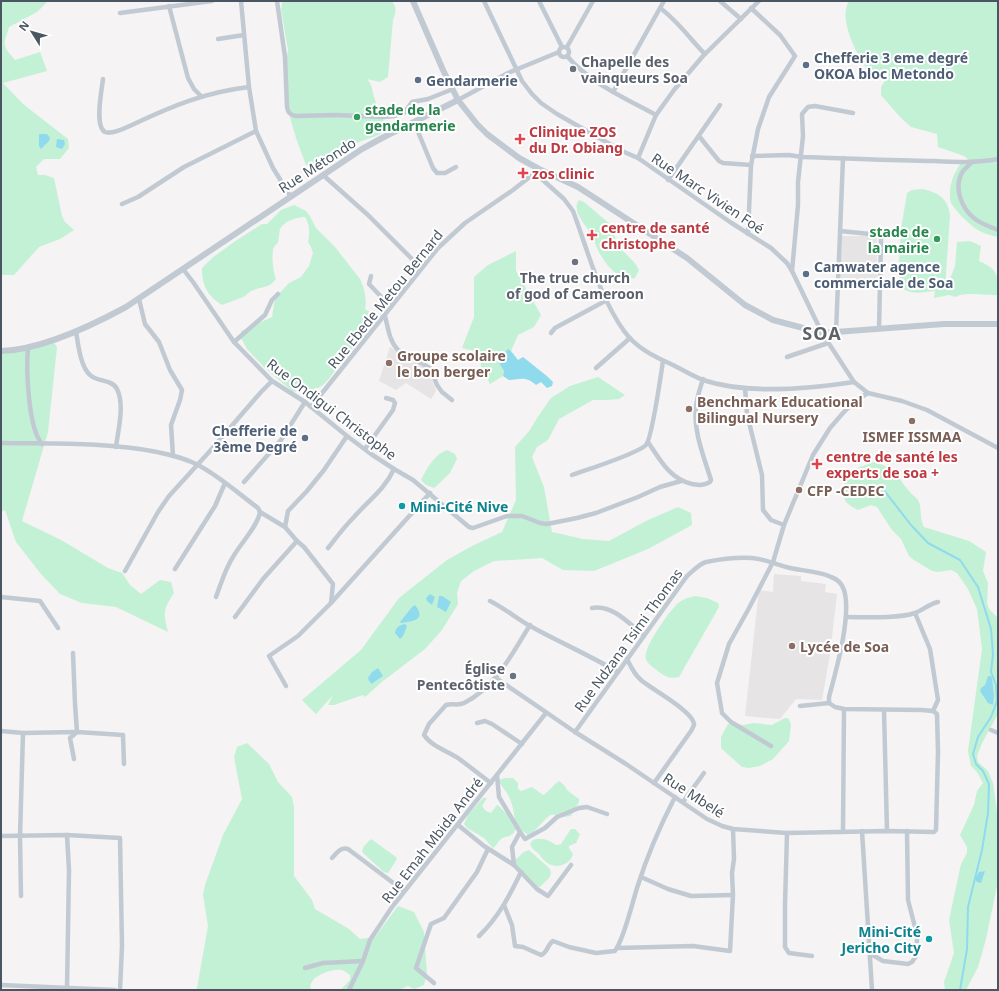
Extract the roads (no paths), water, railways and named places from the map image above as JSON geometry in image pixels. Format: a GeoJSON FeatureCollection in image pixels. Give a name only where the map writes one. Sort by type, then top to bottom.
{"type":"FeatureCollection","features":[{"type":"Feature","properties":{"kind":"street"},"geometry":{"type":"LineString","coordinates":[[120,13],[212,1]]}},
{"type":"Feature","properties":{"kind":"street"},"geometry":{"type":"LineString","coordinates":[[241,1],[249,87],[256,131],[273,168],[291,197]]}},
{"type":"Feature","properties":{"kind":"street"},"geometry":{"type":"LineString","coordinates":[[277,1],[285,57],[287,107],[288,112],[291,115],[394,116],[404,113],[412,102],[428,99],[452,89]]}},
{"type":"Feature","properties":{"kind":"street"},"geometry":{"type":"LineString","coordinates":[[413,1],[458,100],[487,134],[537,171],[564,199],[573,211],[611,311],[630,338],[644,350],[663,361],[703,379],[745,388],[790,388],[854,382]]}},
{"type":"Feature","properties":{"kind":"street"},"geometry":{"type":"LineString","coordinates":[[484,1],[526,87],[541,103],[622,151],[638,158]]}},
{"type":"Feature","properties":{"kind":"street"},"geometry":{"type":"LineString","coordinates":[[539,1],[562,47]]}},
{"type":"Feature","properties":{"kind":"street"},"geometry":{"type":"LineString","coordinates":[[567,56],[570,51],[568,47],[593,1]]}},
{"type":"Feature","properties":{"kind":"street"},"geometry":{"type":"LineString","coordinates":[[613,92],[664,1]]}},
{"type":"Feature","properties":{"kind":"street"},"geometry":{"type":"LineString","coordinates":[[720,1],[741,19]]}},
{"type":"Feature","properties":{"kind":"street","name":"Rue Marc Vivien Foé"},"geometry":{"type":"LineString","coordinates":[[758,1],[684,77],[656,115],[638,158],[668,180],[771,248],[787,263],[822,334],[854,382],[868,393]]}},
{"type":"Feature","properties":{"kind":"street"},"geometry":{"type":"LineString","coordinates":[[169,6],[188,78],[194,89],[201,96]]}},
{"type":"Feature","properties":{"kind":"street"},"geometry":{"type":"LineString","coordinates":[[660,8],[670,15],[705,54]]}},
{"type":"Feature","properties":{"kind":"street"},"geometry":{"type":"LineString","coordinates":[[748,234],[751,165],[758,129],[769,97],[795,56],[780,34],[752,8]]}},
{"type":"Feature","properties":{"kind":"street"},"geometry":{"type":"LineString","coordinates":[[218,39],[244,35]]}},
{"type":"Feature","properties":{"kind":"street"},"geometry":{"type":"LineString","coordinates":[[562,47],[568,47]]}},
{"type":"Feature","properties":{"kind":"street"},"geometry":{"type":"LineString","coordinates":[[562,47],[559,52],[563,57],[567,56],[590,77],[613,92],[656,115]]}},
{"type":"Feature","properties":{"kind":"street","name":"Rue Métondo"},"geometry":{"type":"LineString","coordinates":[[1,351],[28,347],[76,331],[104,319],[126,307],[183,270],[362,149],[516,69],[559,52]]}},
{"type":"Feature","properties":{"kind":"street"},"geometry":{"type":"LineString","coordinates":[[103,79],[100,96],[99,119],[101,128],[105,132],[122,129],[181,103],[201,96],[249,87]]}},
{"type":"Feature","properties":{"kind":"street"},"geometry":{"type":"LineString","coordinates":[[668,180],[720,105]]}},
{"type":"Feature","properties":{"kind":"street"},"geometry":{"type":"LineString","coordinates":[[792,272],[798,205],[798,182],[802,157],[802,114],[808,107],[815,106],[853,113]]}},
{"type":"Feature","properties":{"kind":"street"},"geometry":{"type":"LineString","coordinates":[[414,122],[433,168],[437,173],[445,173],[456,167]]}},
{"type":"Feature","properties":{"kind":"street"},"geometry":{"type":"LineString","coordinates":[[122,204],[138,197],[184,167],[256,131]]}},
{"type":"Feature","properties":{"kind":"street"},"geometry":{"type":"LineString","coordinates":[[699,136],[719,161],[723,163],[751,165]]}},
{"type":"Feature","properties":{"kind":"street"},"geometry":{"type":"LineString","coordinates":[[752,156],[789,155],[802,157],[972,162],[998,159]]}},
{"type":"Feature","properties":{"kind":"street"},"geometry":{"type":"LineString","coordinates":[[836,332],[843,158]]}},
{"type":"Feature","properties":{"kind":"street"},"geometry":{"type":"LineString","coordinates":[[972,162],[964,171],[960,179],[958,193],[962,204],[974,218],[998,230]]}},
{"type":"Feature","properties":{"kind":"street"},"geometry":{"type":"LineString","coordinates":[[537,171],[578,187],[681,254],[745,305],[773,320],[822,334],[944,324],[998,324]]}},
{"type":"Feature","properties":{"kind":"street","name":"Rue Ebede Metou Bernard"},"geometry":{"type":"LineString","coordinates":[[311,407],[438,248],[465,222],[490,207],[537,171]]}},
{"type":"Feature","properties":{"kind":"street"},"geometry":{"type":"LineString","coordinates":[[323,175],[368,215],[421,268]]}},
{"type":"Feature","properties":{"kind":"street"},"geometry":{"type":"LineString","coordinates":[[840,231],[880,235],[879,329]]}},
{"type":"Feature","properties":{"kind":"street","name":"Rue Ondigui Christophe"},"geometry":{"type":"LineString","coordinates":[[183,270],[194,282],[234,342],[272,381],[305,402],[365,449],[413,480],[473,528],[507,516],[522,516],[547,524],[577,518],[596,513],[660,487],[681,481]]}},
{"type":"Feature","properties":{"kind":"street"},"geometry":{"type":"LineString","coordinates":[[371,276],[370,284],[391,307]]}},
{"type":"Feature","properties":{"kind":"street"},"geometry":{"type":"LineString","coordinates":[[234,342],[265,315],[272,300],[278,294]]}},
{"type":"Feature","properties":{"kind":"street"},"geometry":{"type":"LineString","coordinates":[[139,298],[145,324],[159,342],[170,370],[182,390],[171,426],[173,456]]}},
{"type":"Feature","properties":{"kind":"street"},"geometry":{"type":"LineString","coordinates":[[551,333],[555,328],[607,300]]}},
{"type":"Feature","properties":{"kind":"street"},"geometry":{"type":"LineString","coordinates":[[385,316],[391,341],[394,346],[430,368],[437,385],[442,392],[452,400]]}},
{"type":"Feature","properties":{"kind":"street"},"geometry":{"type":"LineString","coordinates":[[76,331],[82,360],[88,372],[93,377],[112,384],[116,388],[119,397],[121,423],[116,447]]}},
{"type":"Feature","properties":{"kind":"street"},"geometry":{"type":"LineString","coordinates":[[596,368],[630,338]]}},
{"type":"Feature","properties":{"kind":"street"},"geometry":{"type":"LineString","coordinates":[[787,358],[828,343]]}},
{"type":"Feature","properties":{"kind":"street"},"geometry":{"type":"LineString","coordinates":[[28,347],[27,367],[30,401],[34,427],[42,444]]}},
{"type":"Feature","properties":{"kind":"street"},"geometry":{"type":"LineString","coordinates":[[572,475],[642,448],[648,442],[659,391],[663,361]]}},
{"type":"Feature","properties":{"kind":"street"},"geometry":{"type":"LineString","coordinates":[[648,442],[665,468],[681,481],[702,485],[708,484],[711,480],[699,440],[696,408],[703,379]]}},
{"type":"Feature","properties":{"kind":"street"},"geometry":{"type":"LineString","coordinates":[[125,571],[158,512],[169,496],[272,381]]}},
{"type":"Feature","properties":{"kind":"street"},"geometry":{"type":"LineString","coordinates":[[745,388],[747,414],[762,475],[763,510],[771,520],[784,525]]}},
{"type":"Feature","properties":{"kind":"street"},"geometry":{"type":"LineString","coordinates":[[771,746],[731,722],[722,713],[717,683],[728,644],[773,562],[784,525],[808,465],[830,428],[855,401],[868,393],[902,401],[927,410],[998,448]]}},
{"type":"Feature","properties":{"kind":"street"},"geometry":{"type":"LineString","coordinates":[[365,449],[393,410],[395,404],[393,400],[386,398]]}},
{"type":"Feature","properties":{"kind":"street"},"geometry":{"type":"LineString","coordinates":[[244,482],[281,440],[305,402]]}},
{"type":"Feature","properties":{"kind":"street"},"geometry":{"type":"LineString","coordinates":[[285,527],[288,511],[307,492],[347,436]]}},
{"type":"Feature","properties":{"kind":"street"},"geometry":{"type":"LineString","coordinates":[[1,443],[141,449],[173,456],[198,465],[258,508],[260,512],[285,527],[304,547],[333,584],[331,603]]}},
{"type":"Feature","properties":{"kind":"street"},"geometry":{"type":"LineString","coordinates":[[328,548],[354,516],[381,489],[394,469]]}},
{"type":"Feature","properties":{"kind":"street"},"geometry":{"type":"LineString","coordinates":[[175,569],[215,506],[225,483]]}},
{"type":"Feature","properties":{"kind":"street"},"geometry":{"type":"LineString","coordinates":[[286,686],[269,656],[298,636],[331,603],[430,493]]}},
{"type":"Feature","properties":{"kind":"street"},"geometry":{"type":"LineString","coordinates":[[216,597],[232,558],[260,516],[260,512]]}},
{"type":"Feature","properties":{"kind":"street"},"geometry":{"type":"LineString","coordinates":[[235,617],[263,580],[297,541]]}},
{"type":"Feature","properties":{"kind":"street","name":"Rue Ndzana Tsimi Thomas"},"geometry":{"type":"LineString","coordinates":[[575,732],[687,576],[705,562],[734,558],[766,560],[789,568],[831,576],[838,581],[843,588],[846,617],[829,703]]}},
{"type":"Feature","properties":{"kind":"street"},"geometry":{"type":"LineString","coordinates":[[1,597],[40,601],[58,628]]}},
{"type":"Feature","properties":{"kind":"street"},"geometry":{"type":"LineString","coordinates":[[490,602],[500,606],[530,625],[618,672]]}},
{"type":"Feature","properties":{"kind":"street"},"geometry":{"type":"LineString","coordinates":[[846,617],[888,616],[915,613],[926,606],[938,602]]}},
{"type":"Feature","properties":{"kind":"street"},"geometry":{"type":"LineString","coordinates":[[592,608],[602,607],[611,610],[644,636]]}},
{"type":"Feature","properties":{"kind":"street"},"geometry":{"type":"LineString","coordinates":[[800,706],[829,703],[835,707],[844,709],[933,711],[938,700],[930,649],[915,613]]}},
{"type":"Feature","properties":{"kind":"street"},"geometry":{"type":"LineString","coordinates":[[491,783],[459,759],[434,744],[424,735],[429,724],[443,707],[449,704],[465,703],[486,688],[496,678],[508,662],[530,625]]}},
{"type":"Feature","properties":{"kind":"street"},"geometry":{"type":"LineString","coordinates":[[73,652],[74,704],[77,732]]}},
{"type":"Feature","properties":{"kind":"street"},"geometry":{"type":"LineString","coordinates":[[627,660],[634,673],[641,680],[659,694],[682,707],[693,721],[694,726],[691,731],[654,783]]}},
{"type":"Feature","properties":{"kind":"street","name":"Rue Mbelé"},"geometry":{"type":"LineString","coordinates":[[496,678],[546,713],[715,823],[733,829],[787,833],[862,831],[934,832],[938,718],[937,714],[933,711]]}},
{"type":"Feature","properties":{"kind":"street"},"geometry":{"type":"LineString","coordinates":[[843,832],[844,709]]}},
{"type":"Feature","properties":{"kind":"street"},"geometry":{"type":"LineString","coordinates":[[884,710],[887,831]]}},
{"type":"Feature","properties":{"kind":"street","name":"Rue Emah Mbida André"},"geometry":{"type":"LineString","coordinates":[[349,990],[363,961],[370,940],[404,890],[458,825],[546,713]]}},
{"type":"Feature","properties":{"kind":"street"},"geometry":{"type":"LineString","coordinates":[[477,723],[485,721],[492,724],[522,744]]}},
{"type":"Feature","properties":{"kind":"street"},"geometry":{"type":"LineString","coordinates":[[991,730],[998,733]]}},
{"type":"Feature","properties":{"kind":"street"},"geometry":{"type":"LineString","coordinates":[[1,732],[77,732],[123,735],[124,764]]}},
{"type":"Feature","properties":{"kind":"street"},"geometry":{"type":"LineString","coordinates":[[74,759],[70,738],[77,732]]}},
{"type":"Feature","properties":{"kind":"street"},"geometry":{"type":"LineString","coordinates":[[20,896],[23,733]]}},
{"type":"Feature","properties":{"kind":"street"},"geometry":{"type":"LineString","coordinates":[[683,802],[704,772]]}},
{"type":"Feature","properties":{"kind":"street"},"geometry":{"type":"LineString","coordinates":[[497,775],[499,797],[525,839],[545,828],[558,817],[583,807],[607,814]]}},
{"type":"Feature","properties":{"kind":"street"},"geometry":{"type":"LineString","coordinates":[[504,905],[512,925],[514,946],[523,947],[541,955],[553,941],[569,947],[596,953],[615,951],[641,877],[663,821],[675,797]]}},
{"type":"Feature","properties":{"kind":"street"},"geometry":{"type":"LineString","coordinates":[[458,825],[488,849],[514,865],[537,889],[548,896],[571,865]]}},
{"type":"Feature","properties":{"kind":"street"},"geometry":{"type":"LineString","coordinates":[[617,948],[693,946],[730,951],[733,895],[732,873],[734,859],[733,829]]}},
{"type":"Feature","properties":{"kind":"street"},"geometry":{"type":"LineString","coordinates":[[862,831],[872,990]]}},
{"type":"Feature","properties":{"kind":"street"},"geometry":{"type":"LineString","coordinates":[[870,954],[883,961],[908,964],[912,962],[916,956],[917,940],[908,900],[907,831]]}},
{"type":"Feature","properties":{"kind":"street"},"geometry":{"type":"LineString","coordinates":[[514,865],[512,847],[520,832]]}},
{"type":"Feature","properties":{"kind":"street"},"geometry":{"type":"LineString","coordinates":[[787,833],[785,947],[789,952],[812,956]]}},
{"type":"Feature","properties":{"kind":"street"},"geometry":{"type":"LineString","coordinates":[[67,835],[69,870],[67,988]]}},
{"type":"Feature","properties":{"kind":"street"},"geometry":{"type":"LineString","coordinates":[[1,836],[20,837],[67,835],[120,838],[122,946],[120,990]]}},
{"type":"Feature","properties":{"kind":"street"},"geometry":{"type":"LineString","coordinates":[[332,858],[340,849],[348,849],[404,890]]}},
{"type":"Feature","properties":{"kind":"street"},"geometry":{"type":"LineString","coordinates":[[434,983],[416,968],[430,924],[444,918],[477,872],[488,849]]}},
{"type":"Feature","properties":{"kind":"street"},"geometry":{"type":"LineString","coordinates":[[479,936],[504,905],[521,872]]}},
{"type":"Feature","properties":{"kind":"street"},"geometry":{"type":"LineString","coordinates":[[641,877],[668,889],[691,896],[733,895]]}},
{"type":"Feature","properties":{"kind":"street"},"geometry":{"type":"LineString","coordinates":[[305,968],[323,963],[363,961]]}},
{"type":"Feature","properties":{"kind":"street"},"geometry":{"type":"LineString","coordinates":[[1,985],[115,990]]}},
{"type":"Feature","properties":{"kind":"water"},"geometry":{"type":"Polygon","coordinates":[[[39,134],[47,134],[50,138],[41,149],[39,146],[39,134]]]}},
{"type":"Feature","properties":{"kind":"water"},"geometry":{"type":"Polygon","coordinates":[[[57,139],[64,140],[65,144],[62,149],[56,147],[57,139]]]}},
{"type":"Feature","properties":{"kind":"water"},"geometry":{"type":"Polygon","coordinates":[[[508,349],[518,360],[523,357],[548,377],[553,382],[552,386],[547,388],[541,382],[536,385],[526,379],[509,380],[503,376],[504,371],[499,363],[501,357],[508,349]]]}},
{"type":"Feature","properties":{"kind":"water"},"geometry":{"type":"Polygon","coordinates":[[[430,594],[435,597],[432,605],[426,598],[430,594]]]}},
{"type":"Feature","properties":{"kind":"water"},"geometry":{"type":"Polygon","coordinates":[[[439,596],[442,596],[451,602],[446,612],[437,607],[439,596]]]}},
{"type":"Feature","properties":{"kind":"water"},"geometry":{"type":"Polygon","coordinates":[[[415,605],[420,614],[419,617],[414,620],[401,623],[400,622],[415,605]]]}},
{"type":"Feature","properties":{"kind":"water"},"geometry":{"type":"Polygon","coordinates":[[[405,624],[407,626],[403,636],[400,639],[395,631],[398,627],[405,624]]]}},
{"type":"Feature","properties":{"kind":"water"},"geometry":{"type":"Polygon","coordinates":[[[378,668],[383,676],[372,684],[368,678],[372,672],[378,668]]]}},
{"type":"Feature","properties":{"kind":"water"},"geometry":{"type":"Polygon","coordinates":[[[988,676],[991,676],[992,678],[994,695],[993,705],[988,703],[980,691],[985,685],[988,676]]]}},
{"type":"Feature","properties":{"kind":"water"},"geometry":{"type":"Polygon","coordinates":[[[985,871],[981,883],[977,882],[975,879],[979,872],[985,871]]]}},
{"type":"Feature","properties":{"kind":"waterway"},"geometry":{"type":"LineString","coordinates":[[883,489],[911,525],[928,543],[960,560],[978,587],[991,629],[993,654],[991,672],[996,685],[997,701],[991,717],[978,737],[973,754],[976,764],[983,771],[989,784],[988,813],[982,850],[968,907],[967,949],[960,990]]}},
{"type":"Feature","properties":{"kind":"place","name":"Chefferie 3 eme degré OKOA bloc Metondo"},"geometry":{"type":"Point","coordinates":[806,65]}},
{"type":"Feature","properties":{"kind":"place","name":"Chapelle des vainqueurs Soa"},"geometry":{"type":"Point","coordinates":[573,69]}},
{"type":"Feature","properties":{"kind":"place","name":"Gendarmerie"},"geometry":{"type":"Point","coordinates":[418,80]}},
{"type":"Feature","properties":{"kind":"place","name":"stade de la gendarmerie"},"geometry":{"type":"Point","coordinates":[357,117]}},
{"type":"Feature","properties":{"kind":"place","name":"Clinique ZOS du Dr. Obiang"},"geometry":{"type":"Point","coordinates":[520,139]}},
{"type":"Feature","properties":{"kind":"place","name":"zos clinic"},"geometry":{"type":"Point","coordinates":[523,173]}},
{"type":"Feature","properties":{"kind":"place","name":"centre de santé christophe"},"geometry":{"type":"Point","coordinates":[592,235]}},
{"type":"Feature","properties":{"kind":"place","name":"stade de la mairie"},"geometry":{"type":"Point","coordinates":[937,239]}},
{"type":"Feature","properties":{"kind":"place","name":"The true church of god of Cameroon"},"geometry":{"type":"Point","coordinates":[575,262]}},
{"type":"Feature","properties":{"kind":"place","name":"Camwater agence commerciale de Soa"},"geometry":{"type":"Point","coordinates":[806,274]}},
{"type":"Feature","properties":{"kind":"place","name":"Groupe scolaire le bon berger"},"geometry":{"type":"Point","coordinates":[389,363]}},
{"type":"Feature","properties":{"kind":"place","name":"Benchmark Educational Bilingual Nursery"},"geometry":{"type":"Point","coordinates":[689,409]}},
{"type":"Feature","properties":{"kind":"place","name":"ISMEF ISSMAA"},"geometry":{"type":"Point","coordinates":[912,421]}},
{"type":"Feature","properties":{"kind":"place","name":"Chefferie de 3ème Degré"},"geometry":{"type":"Point","coordinates":[305,438]}},
{"type":"Feature","properties":{"kind":"place","name":"centre de santé les experts de soa +"},"geometry":{"type":"Point","coordinates":[817,464]}},
{"type":"Feature","properties":{"kind":"place","name":"CFP -CEDEC"},"geometry":{"type":"Point","coordinates":[799,490]}},
{"type":"Feature","properties":{"kind":"place","name":"Mini-Cité Nive"},"geometry":{"type":"Point","coordinates":[402,506]}},
{"type":"Feature","properties":{"kind":"place","name":"Lycée de Soa"},"geometry":{"type":"Point","coordinates":[792,646]}},
{"type":"Feature","properties":{"kind":"place","name":"Église Pentecôtiste"},"geometry":{"type":"Point","coordinates":[513,676]}},
{"type":"Feature","properties":{"kind":"place","name":"Mini-Cité Jericho City"},"geometry":{"type":"Point","coordinates":[929,939]}},
{"type":"Feature","properties":{"kind":"district","name":"SOA"},"geometry":{"type":"Point","coordinates":[822,333]}}]}
